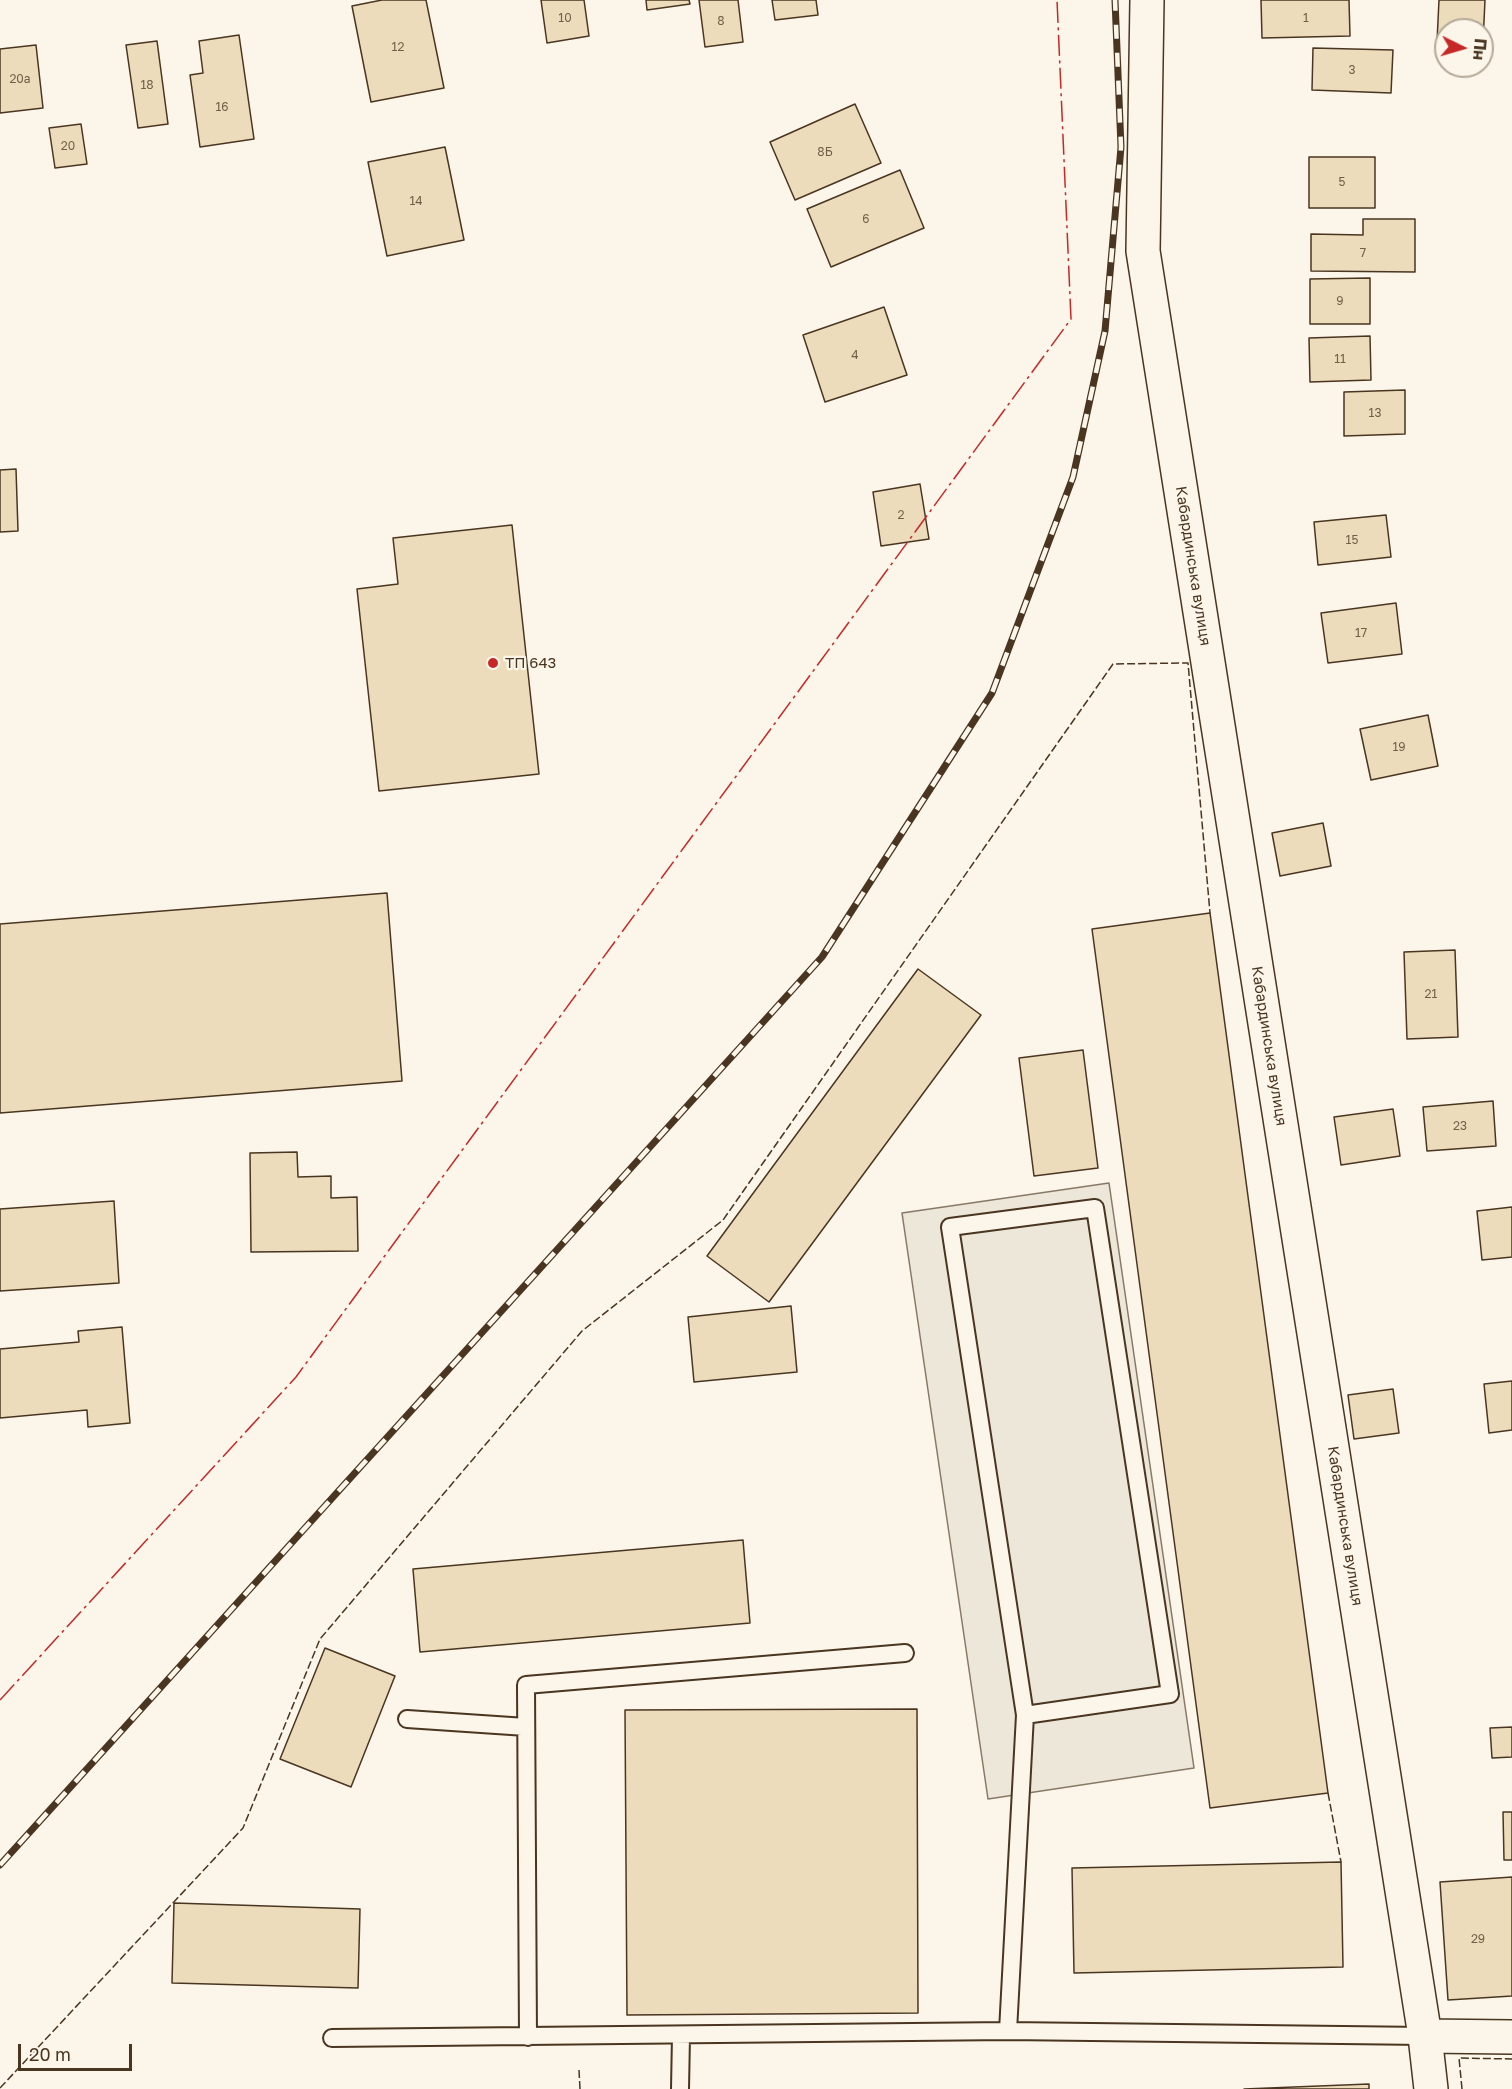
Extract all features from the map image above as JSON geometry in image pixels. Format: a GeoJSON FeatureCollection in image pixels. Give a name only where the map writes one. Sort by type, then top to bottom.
{"type":"FeatureCollection","features":[{"type":"Feature","properties":{"kind":"street","name":"Кабардинська вулиця"},"geometry":{"type":"LineString","coordinates":[[1147,0],[1143,251],[1425,2036],[1431,2089]]}},
{"type":"Feature","properties":{"kind":"street"},"geometry":{"type":"LineString","coordinates":[[1425,2036],[1512,2037]]}},
{"type":"Feature","properties":{"kind":"lane"},"geometry":{"type":"LineString","coordinates":[[1008,2031],[1025,1715],[950,1227],[1095,1208],[1170,1694],[1025,1715]]}},
{"type":"Feature","properties":{"kind":"lane"},"geometry":{"type":"LineString","coordinates":[[528,2037],[526,1685],[905,1653]]}},
{"type":"Feature","properties":{"kind":"lane"},"geometry":{"type":"LineString","coordinates":[[407,1719],[526,1727]]}},
{"type":"Feature","properties":{"kind":"lane"},"geometry":{"type":"LineString","coordinates":[[332,2038],[1008,2031],[1425,2036]]}},
{"type":"Feature","properties":{"kind":"lane"},"geometry":{"type":"LineString","coordinates":[[680,2089],[681,2036]]}},
{"type":"Feature","properties":{"kind":"shaded area"},"geometry":{"type":"Polygon","coordinates":[[[1109,1183],[1194,1768],[988,1799],[902,1213],[1109,1183]]]}},
{"type":"Feature","properties":{"kind":"building"},"geometry":{"type":"Polygon","coordinates":[[[382,0],[426,0],[444,88],[371,102],[352,6],[382,0]]]}},
{"type":"Feature","properties":{"kind":"building"},"geometry":{"type":"Polygon","coordinates":[[[541,0],[584,0],[589,36],[547,43],[541,0]]]}},
{"type":"Feature","properties":{"kind":"building"},"geometry":{"type":"Polygon","coordinates":[[[646,0],[689,0],[690,4],[647,10],[646,0]]]}},
{"type":"Feature","properties":{"kind":"building"},"geometry":{"type":"Polygon","coordinates":[[[699,0],[738,0],[743,42],[705,47],[699,0]]]}},
{"type":"Feature","properties":{"kind":"building"},"geometry":{"type":"Polygon","coordinates":[[[772,0],[816,0],[818,15],[775,20],[772,0]]]}},
{"type":"Feature","properties":{"kind":"building"},"geometry":{"type":"Polygon","coordinates":[[[1261,0],[1349,0],[1350,36],[1262,38],[1261,0]]]}},
{"type":"Feature","properties":{"kind":"building"},"geometry":{"type":"Polygon","coordinates":[[[1439,0],[1485,0],[1484,18],[1438,18],[1439,0]]]}},
{"type":"Feature","properties":{"kind":"building"},"geometry":{"type":"Polygon","coordinates":[[[239,35],[254,139],[200,147],[190,75],[203,73],[199,41],[239,35]]]}},
{"type":"Feature","properties":{"kind":"building"},"geometry":{"type":"Polygon","coordinates":[[[157,41],[168,124],[138,128],[126,45],[157,41]]]}},
{"type":"Feature","properties":{"kind":"building"},"geometry":{"type":"Polygon","coordinates":[[[36,45],[43,108],[0,113],[0,49],[36,45]]]}},
{"type":"Feature","properties":{"kind":"building"},"geometry":{"type":"Polygon","coordinates":[[[1313,48],[1393,50],[1391,93],[1312,90],[1313,48]]]}},
{"type":"Feature","properties":{"kind":"building"},"geometry":{"type":"Polygon","coordinates":[[[855,104],[881,163],[795,200],[770,142],[855,104]]]}},
{"type":"Feature","properties":{"kind":"building"},"geometry":{"type":"Polygon","coordinates":[[[81,124],[87,164],[55,168],[49,128],[81,124]]]}},
{"type":"Feature","properties":{"kind":"building"},"geometry":{"type":"Polygon","coordinates":[[[445,147],[464,240],[387,256],[368,162],[445,147]]]}},
{"type":"Feature","properties":{"kind":"building"},"geometry":{"type":"Polygon","coordinates":[[[1309,157],[1375,157],[1375,208],[1309,208],[1309,157]]]}},
{"type":"Feature","properties":{"kind":"building"},"geometry":{"type":"Polygon","coordinates":[[[900,170],[924,228],[831,267],[807,209],[900,170]]]}},
{"type":"Feature","properties":{"kind":"building"},"geometry":{"type":"Polygon","coordinates":[[[1363,219],[1415,219],[1415,272],[1311,271],[1311,234],[1363,235],[1363,219]]]}},
{"type":"Feature","properties":{"kind":"building"},"geometry":{"type":"Polygon","coordinates":[[[1370,278],[1370,324],[1310,324],[1310,279],[1370,278]]]}},
{"type":"Feature","properties":{"kind":"building"},"geometry":{"type":"Polygon","coordinates":[[[884,307],[907,375],[825,402],[803,335],[884,307]]]}},
{"type":"Feature","properties":{"kind":"building"},"geometry":{"type":"Polygon","coordinates":[[[1370,336],[1371,380],[1310,382],[1309,338],[1370,336]]]}},
{"type":"Feature","properties":{"kind":"building"},"geometry":{"type":"Polygon","coordinates":[[[1405,390],[1405,434],[1344,436],[1344,392],[1405,390]]]}},
{"type":"Feature","properties":{"kind":"building"},"geometry":{"type":"Polygon","coordinates":[[[16,469],[18,531],[0,532],[0,470],[16,469]]]}},
{"type":"Feature","properties":{"kind":"building"},"geometry":{"type":"Polygon","coordinates":[[[920,484],[929,539],[881,546],[873,492],[920,484]]]}},
{"type":"Feature","properties":{"kind":"building"},"geometry":{"type":"Polygon","coordinates":[[[1386,515],[1391,557],[1318,565],[1314,522],[1386,515]]]}},
{"type":"Feature","properties":{"kind":"building"},"geometry":{"type":"Polygon","coordinates":[[[512,525],[539,774],[379,791],[357,589],[398,584],[393,538],[512,525]]]}},
{"type":"Feature","properties":{"kind":"building"},"geometry":{"type":"Polygon","coordinates":[[[1396,603],[1402,654],[1328,663],[1321,613],[1396,603]]]}},
{"type":"Feature","properties":{"kind":"building"},"geometry":{"type":"Polygon","coordinates":[[[1428,715],[1438,766],[1371,780],[1360,729],[1428,715]]]}},
{"type":"Feature","properties":{"kind":"building"},"geometry":{"type":"Polygon","coordinates":[[[1323,823],[1331,866],[1280,876],[1272,833],[1323,823]]]}},
{"type":"Feature","properties":{"kind":"building"},"geometry":{"type":"Polygon","coordinates":[[[387,893],[402,1081],[0,1113],[0,924],[387,893]]]}},
{"type":"Feature","properties":{"kind":"building"},"geometry":{"type":"Polygon","coordinates":[[[1210,913],[1328,1793],[1210,1808],[1092,929],[1210,913]]]}},
{"type":"Feature","properties":{"kind":"building"},"geometry":{"type":"Polygon","coordinates":[[[1455,950],[1458,1037],[1407,1039],[1404,952],[1455,950]]]}},
{"type":"Feature","properties":{"kind":"building"},"geometry":{"type":"Polygon","coordinates":[[[918,969],[981,1015],[769,1302],[707,1256],[918,969]]]}},
{"type":"Feature","properties":{"kind":"building"},"geometry":{"type":"Polygon","coordinates":[[[1083,1050],[1098,1168],[1034,1176],[1019,1058],[1083,1050]]]}},
{"type":"Feature","properties":{"kind":"building"},"geometry":{"type":"Polygon","coordinates":[[[1493,1101],[1496,1146],[1427,1151],[1423,1107],[1493,1101]]]}},
{"type":"Feature","properties":{"kind":"building"},"geometry":{"type":"Polygon","coordinates":[[[1393,1109],[1400,1156],[1341,1165],[1334,1117],[1393,1109]]]}},
{"type":"Feature","properties":{"kind":"building"},"geometry":{"type":"Polygon","coordinates":[[[297,1152],[298,1177],[331,1176],[331,1198],[357,1197],[358,1251],[251,1252],[250,1153],[297,1152]]]}},
{"type":"Feature","properties":{"kind":"building"},"geometry":{"type":"Polygon","coordinates":[[[114,1201],[119,1283],[0,1291],[0,1209],[114,1201]]]}},
{"type":"Feature","properties":{"kind":"building"},"geometry":{"type":"Polygon","coordinates":[[[1512,1207],[1512,1257],[1482,1260],[1477,1211],[1512,1207]]]}},
{"type":"Feature","properties":{"kind":"building"},"geometry":{"type":"Polygon","coordinates":[[[791,1306],[797,1372],[694,1382],[688,1317],[791,1306]]]}},
{"type":"Feature","properties":{"kind":"building"},"geometry":{"type":"Polygon","coordinates":[[[122,1327],[130,1423],[88,1427],[87,1410],[0,1418],[0,1349],[79,1342],[78,1331],[122,1327]]]}},
{"type":"Feature","properties":{"kind":"building"},"geometry":{"type":"Polygon","coordinates":[[[1512,1381],[1512,1430],[1489,1433],[1484,1384],[1512,1381]]]}},
{"type":"Feature","properties":{"kind":"building"},"geometry":{"type":"Polygon","coordinates":[[[1393,1389],[1399,1433],[1354,1439],[1348,1395],[1393,1389]]]}},
{"type":"Feature","properties":{"kind":"building"},"geometry":{"type":"Polygon","coordinates":[[[743,1540],[750,1623],[420,1652],[413,1569],[743,1540]]]}},
{"type":"Feature","properties":{"kind":"building"},"geometry":{"type":"Polygon","coordinates":[[[325,1648],[395,1676],[351,1787],[280,1759],[325,1648]]]}},
{"type":"Feature","properties":{"kind":"building"},"geometry":{"type":"Polygon","coordinates":[[[917,1709],[918,2013],[627,2015],[625,1710],[917,1709]]]}},
{"type":"Feature","properties":{"kind":"building"},"geometry":{"type":"Polygon","coordinates":[[[1512,1727],[1512,1757],[1492,1758],[1490,1728],[1512,1727]]]}},
{"type":"Feature","properties":{"kind":"building"},"geometry":{"type":"Polygon","coordinates":[[[1503,1812],[1512,1812],[1512,1860],[1504,1860],[1503,1812]]]}},
{"type":"Feature","properties":{"kind":"building"},"geometry":{"type":"Polygon","coordinates":[[[1341,1862],[1343,1967],[1074,1973],[1072,1868],[1341,1862]]]}},
{"type":"Feature","properties":{"kind":"building"},"geometry":{"type":"Polygon","coordinates":[[[1512,1877],[1512,1996],[1448,2000],[1440,1882],[1512,1877]]]}},
{"type":"Feature","properties":{"kind":"building"},"geometry":{"type":"Polygon","coordinates":[[[174,1903],[360,1909],[358,1988],[172,1983],[174,1903]]]}},
{"type":"Feature","properties":{"kind":"building"},"geometry":{"type":"Polygon","coordinates":[[[1369,2084],[1369,2089],[1244,2089],[1369,2084]]]}},
{"type":"Feature","properties":{"kind":"railway"},"geometry":{"type":"LineString","coordinates":[[0,1865],[822,957],[992,693],[1073,477],[1105,331],[1121,147],[1115,0]]}},
{"type":"Feature","properties":{"kind":"fence"},"geometry":{"type":"LineString","coordinates":[[0,2088],[243,1828],[320,1639],[582,1331],[723,1220],[1113,664],[1188,663],[1210,913]]}},
{"type":"Feature","properties":{"kind":"fence"},"geometry":{"type":"LineString","coordinates":[[1328,1793],[1341,1862]]}},
{"type":"Feature","properties":{"kind":"fence"},"geometry":{"type":"LineString","coordinates":[[1462,2089],[1459,2058],[1512,2059]]}},
{"type":"Feature","properties":{"kind":"fence"},"geometry":{"type":"LineString","coordinates":[[579,2070],[580,2089]]}},
{"type":"Feature","properties":{"kind":"power"},"geometry":{"type":"LineString","coordinates":[[0,1700],[296,1377],[1071,319],[1057,0]]}},
{"type":"Feature","properties":{"kind":"place","name":"ТП 643"},"geometry":{"type":"Point","coordinates":[493,663]}}]}
